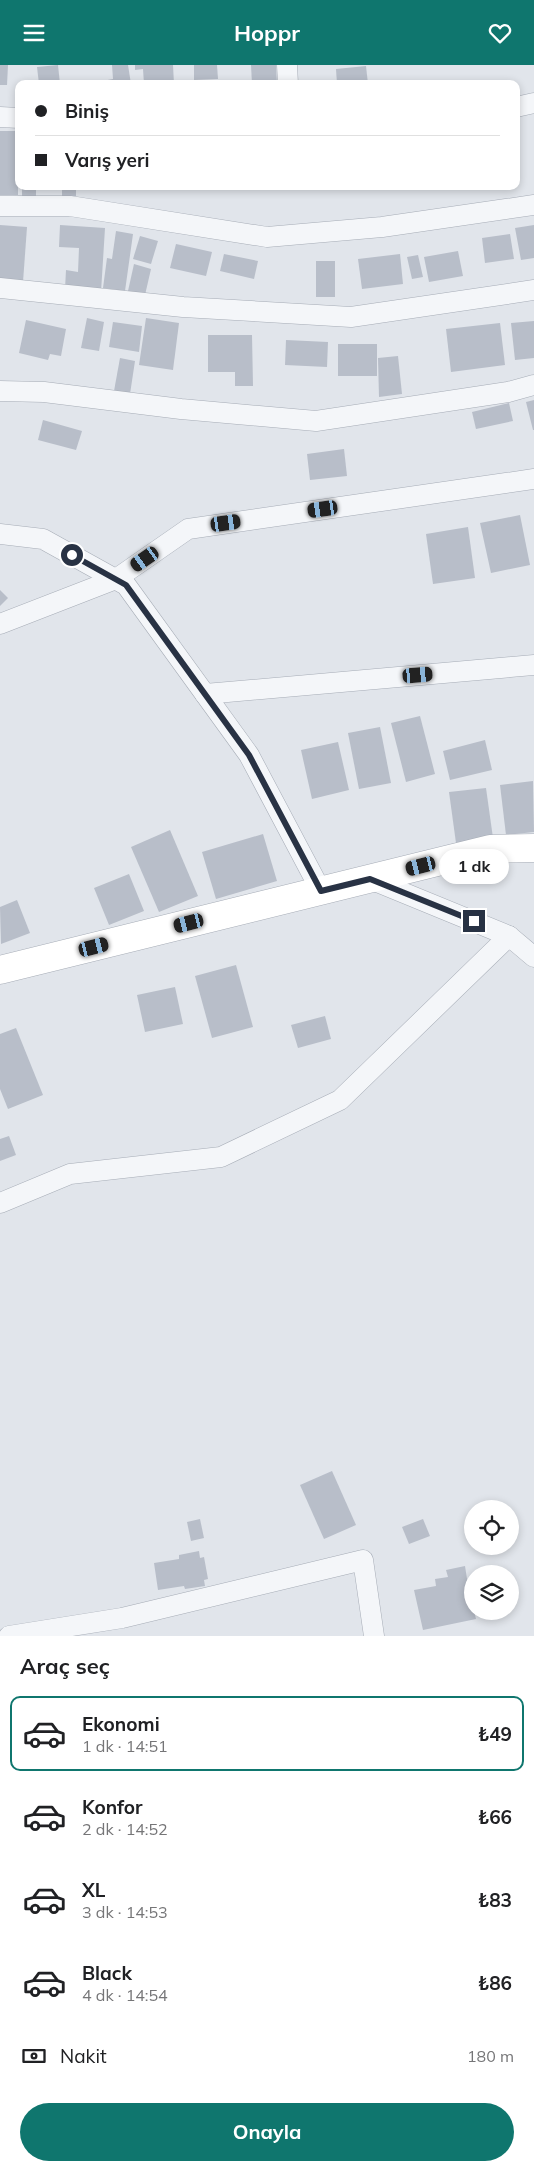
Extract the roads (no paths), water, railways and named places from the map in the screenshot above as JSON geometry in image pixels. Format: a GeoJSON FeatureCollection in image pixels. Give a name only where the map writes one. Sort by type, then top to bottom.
{"type":"FeatureCollection","features":[{"type":"Feature","properties":{"kind":"street"},"geometry":{"type":"LineString","coordinates":[[287,65],[288,80]]}},
{"type":"Feature","properties":{"kind":"street"},"geometry":{"type":"LineString","coordinates":[[520,106],[534,103]]}},
{"type":"Feature","properties":{"kind":"street"},"geometry":{"type":"LineString","coordinates":[[0,117],[15,118]]}},
{"type":"Feature","properties":{"kind":"street"},"geometry":{"type":"LineString","coordinates":[[0,206],[70,207],[267,237],[382,227],[534,205]]}},
{"type":"Feature","properties":{"kind":"street"},"geometry":{"type":"LineString","coordinates":[[0,288],[183,307],[352,317],[534,290]]}},
{"type":"Feature","properties":{"kind":"street"},"geometry":{"type":"LineString","coordinates":[[0,391],[44,392],[181,409],[316,421],[508,392],[534,385]]}},
{"type":"Feature","properties":{"kind":"street"},"geometry":{"type":"LineString","coordinates":[[0,624],[116,579],[188,529],[534,479]]}},
{"type":"Feature","properties":{"kind":"street"},"geometry":{"type":"LineString","coordinates":[[0,534],[43,539],[126,585],[249,755],[321,891]]}},
{"type":"Feature","properties":{"kind":"street"},"geometry":{"type":"LineString","coordinates":[[205,694],[534,665]]}},
{"type":"Feature","properties":{"kind":"street"},"geometry":{"type":"LineString","coordinates":[[0,970],[490,849],[534,848]]}},
{"type":"Feature","properties":{"kind":"street"},"geometry":{"type":"LineString","coordinates":[[370,879],[509,935],[534,957]]}},
{"type":"Feature","properties":{"kind":"street"},"geometry":{"type":"LineString","coordinates":[[0,1203],[70,1174],[221,1157],[340,1100],[509,935]]}},
{"type":"Feature","properties":{"kind":"street"},"geometry":{"type":"LineString","coordinates":[[9,1636],[122,1619],[363,1560],[374,1636]]}}]}
